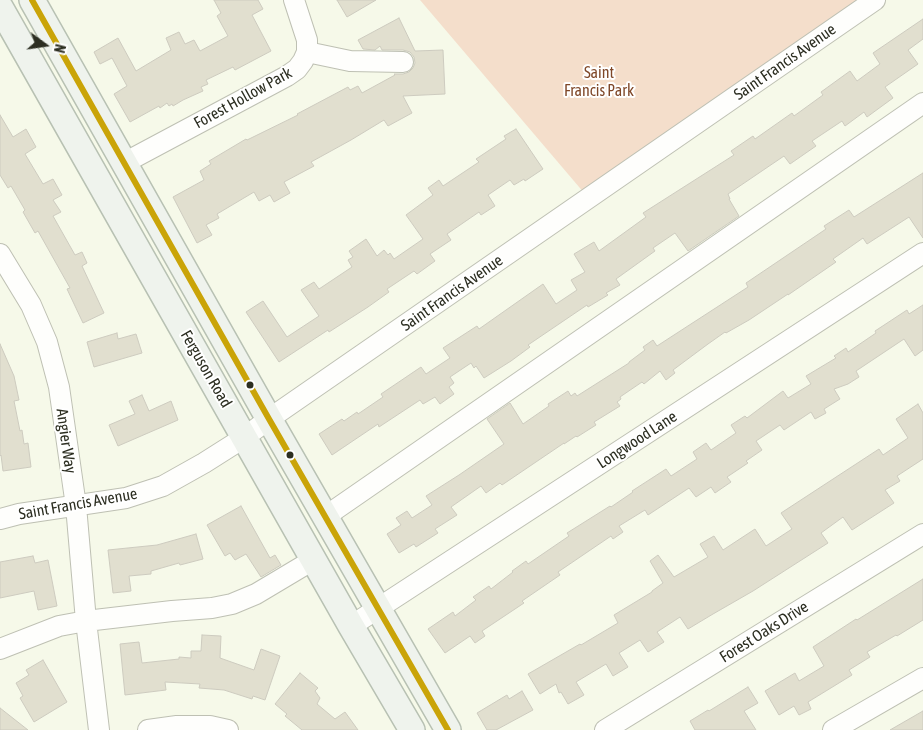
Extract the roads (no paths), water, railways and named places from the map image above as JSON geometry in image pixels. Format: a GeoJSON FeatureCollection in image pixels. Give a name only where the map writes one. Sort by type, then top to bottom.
{"type":"FeatureCollection","features":[{"type":"Feature","properties":{"kind":"main road","name":"Ferguson Road"},"geometry":{"type":"LineString","coordinates":[[32,0],[269,419],[448,730]]}},
{"type":"Feature","properties":{"kind":"main road","name":"Ferguson Road"},"geometry":{"type":"LineString","coordinates":[[0,7],[351,626],[412,730]]}},
{"type":"Feature","properties":{"kind":"street","name":"Forest Hollow Park"},"geometry":{"type":"LineString","coordinates":[[124,163],[288,76],[297,69],[307,52],[307,40],[294,0]]}},
{"type":"Feature","properties":{"kind":"street","name":"Saint Francis Avenue"},"geometry":{"type":"LineString","coordinates":[[0,519],[19,514],[126,498],[163,486],[211,458],[245,437],[875,0]]}},
{"type":"Feature","properties":{"kind":"street"},"geometry":{"type":"LineString","coordinates":[[307,52],[350,61],[402,62]]}},
{"type":"Feature","properties":{"kind":"street"},"geometry":{"type":"LineString","coordinates":[[326,516],[923,103]]}},
{"type":"Feature","properties":{"kind":"street","name":"Longwood Lane"},"geometry":{"type":"LineString","coordinates":[[351,626],[923,253]]}},
{"type":"Feature","properties":{"kind":"street","name":"Angier Way"},"geometry":{"type":"LineString","coordinates":[[0,254],[31,305],[47,342],[59,387],[76,506],[86,621],[99,730]]}},
{"type":"Feature","properties":{"kind":"street","name":"Forest Oaks Drive"},"geometry":{"type":"LineString","coordinates":[[604,730],[923,534]]}},
{"type":"Feature","properties":{"kind":"street"},"geometry":{"type":"LineString","coordinates":[[0,649],[59,626],[86,621],[212,608],[232,604],[256,594],[314,560]]}},
{"type":"Feature","properties":{"kind":"street"},"geometry":{"type":"LineString","coordinates":[[832,730],[923,678]]}},
{"type":"Feature","properties":{"kind":"street"},"geometry":{"type":"LineString","coordinates":[[148,730],[177,726],[210,726],[228,730]]}},
{"type":"Feature","properties":{"kind":"park label","name":"Saint Francis Park"},"geometry":{"type":"Point","coordinates":[599,82]}}]}
